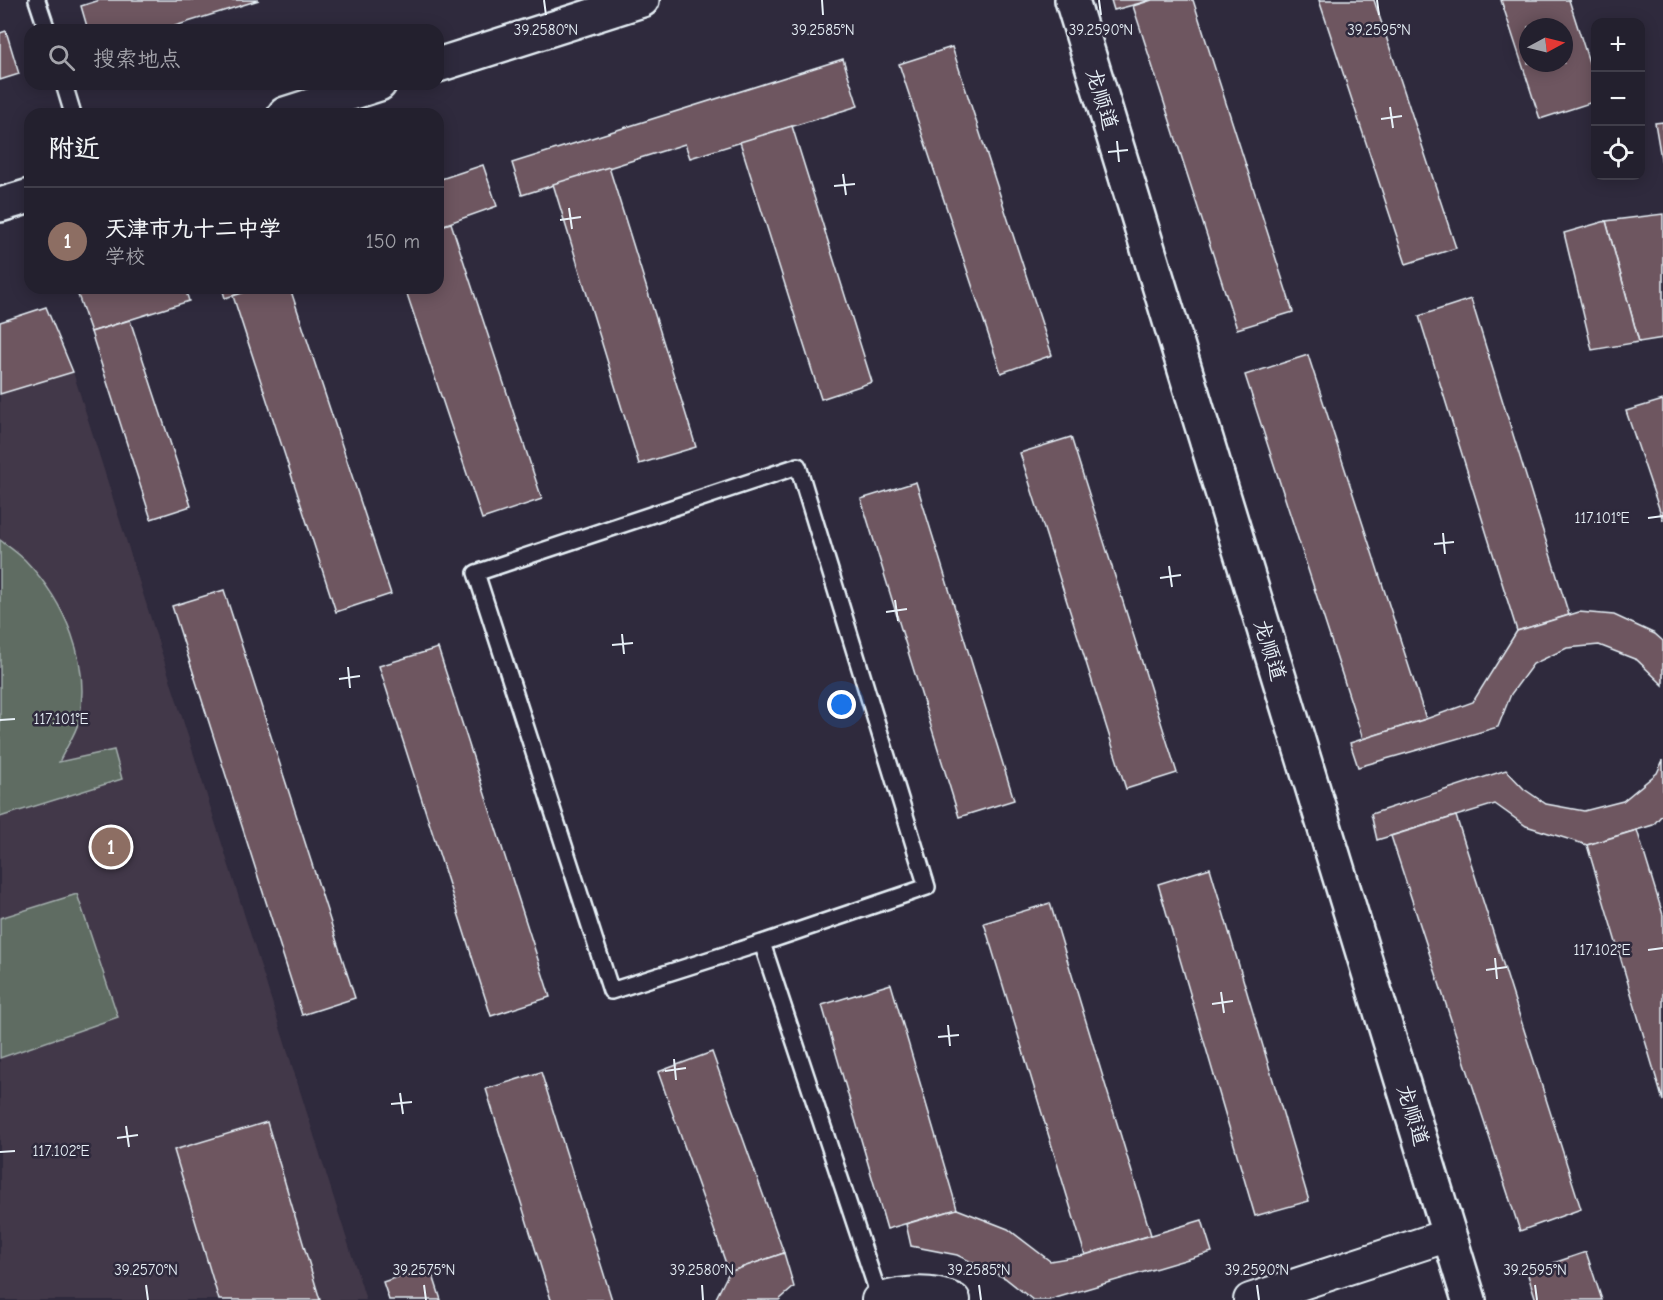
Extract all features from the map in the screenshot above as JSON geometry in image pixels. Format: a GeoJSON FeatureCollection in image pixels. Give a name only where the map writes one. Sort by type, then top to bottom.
{"type":"FeatureCollection","features":[{"type":"Feature","properties":{"kind":"street"},"geometry":{"type":"LineString","coordinates":[[444,63],[642,0]]}},
{"type":"Feature","properties":{"kind":"street","name":"龙顺道"},"geometry":{"type":"LineString","coordinates":[[1072,0],[1469,1300]]}},
{"type":"Feature","properties":{"kind":"street"},"geometry":{"type":"LineString","coordinates":[[304,108],[360,90]]}},
{"type":"Feature","properties":{"kind":"street"},"geometry":{"type":"LineString","coordinates":[[0,205],[24,198]]}},
{"type":"Feature","properties":{"kind":"street"},"geometry":{"type":"LineString","coordinates":[[1250,1300],[1449,1235]]}},
{"type":"Feature","properties":{"kind":"street"},"geometry":{"type":"LineString","coordinates":[[879,1300],[913,1293],[946,1296],[954,1300]]}},
{"type":"Feature","properties":{"kind":"lane"},"geometry":{"type":"LineString","coordinates":[[37,0],[44,24]]}},
{"type":"Feature","properties":{"kind":"lane"},"geometry":{"type":"LineString","coordinates":[[66,90],[71,108]]}},
{"type":"Feature","properties":{"kind":"lane"},"geometry":{"type":"LineString","coordinates":[[798,466],[927,887],[762,943],[611,991],[476,573],[798,466]]}},
{"type":"Feature","properties":{"kind":"lane"},"geometry":{"type":"LineString","coordinates":[[762,943],[879,1300]]}},
{"type":"Feature","properties":{"kind":"shaded area"},"geometry":{"type":"Polygon","coordinates":[[[73,372],[366,1300],[0,1300],[0,394],[73,372]]]}},
{"type":"Feature","properties":{"kind":"green space"},"geometry":{"type":"Polygon","coordinates":[[[0,540],[25,560],[52,595],[72,634],[78,655],[82,698],[79,720],[59,762],[114,750],[122,779],[0,817],[0,540]]]}},
{"type":"Feature","properties":{"kind":"green space"},"geometry":{"type":"Polygon","coordinates":[[[77,894],[118,1017],[0,1058],[0,918],[77,894]]]}},
{"type":"Feature","properties":{"kind":"building"},"geometry":{"type":"Polygon","coordinates":[[[100,0],[259,0],[181,24],[86,24],[81,6],[100,0]]]}},
{"type":"Feature","properties":{"kind":"building"},"geometry":{"type":"Polygon","coordinates":[[[1111,0],[1152,0],[1114,10],[1111,0]]]}},
{"type":"Feature","properties":{"kind":"building"},"geometry":{"type":"Polygon","coordinates":[[[1152,0],[1193,0],[1293,312],[1237,329],[1133,6],[1152,0]]]}},
{"type":"Feature","properties":{"kind":"building"},"geometry":{"type":"Polygon","coordinates":[[[1319,0],[1374,0],[1456,248],[1406,264],[1319,0]]]}},
{"type":"Feature","properties":{"kind":"building"},"geometry":{"type":"Polygon","coordinates":[[[1501,0],[1569,0],[1591,68],[1591,103],[1540,119],[1525,72],[1573,72],[1573,18],[1519,18],[1519,55],[1501,0]]]}},
{"type":"Feature","properties":{"kind":"building"},"geometry":{"type":"Polygon","coordinates":[[[6,31],[19,74],[0,80],[0,33],[6,31]]]}},
{"type":"Feature","properties":{"kind":"building"},"geometry":{"type":"Polygon","coordinates":[[[952,47],[1052,355],[1001,373],[899,64],[952,47]]]}},
{"type":"Feature","properties":{"kind":"building"},"geometry":{"type":"Polygon","coordinates":[[[843,59],[858,106],[690,158],[685,144],[522,195],[512,163],[843,59]]]}},
{"type":"Feature","properties":{"kind":"building"},"geometry":{"type":"Polygon","coordinates":[[[1663,122],[1663,170],[1655,123],[1663,122]]]}},
{"type":"Feature","properties":{"kind":"building"},"geometry":{"type":"Polygon","coordinates":[[[792,126],[872,382],[821,399],[740,142],[792,126]]]}},
{"type":"Feature","properties":{"kind":"building"},"geometry":{"type":"Polygon","coordinates":[[[483,165],[497,206],[444,225],[444,178],[483,165]]]}},
{"type":"Feature","properties":{"kind":"building"},"geometry":{"type":"Polygon","coordinates":[[[609,167],[696,447],[639,464],[553,184],[609,167]]]}},
{"type":"Feature","properties":{"kind":"building"},"geometry":{"type":"Polygon","coordinates":[[[1663,214],[1663,338],[1639,342],[1606,221],[1663,214]]]}},
{"type":"Feature","properties":{"kind":"building"},"geometry":{"type":"Polygon","coordinates":[[[1606,221],[1639,342],[1592,350],[1564,233],[1606,221]]]}},
{"type":"Feature","properties":{"kind":"building"},"geometry":{"type":"Polygon","coordinates":[[[451,223],[542,499],[482,519],[407,294],[444,294],[444,225],[451,223]]]}},
{"type":"Feature","properties":{"kind":"building"},"geometry":{"type":"Polygon","coordinates":[[[187,294],[189,301],[91,332],[78,295],[187,294]]]}},
{"type":"Feature","properties":{"kind":"building"},"geometry":{"type":"Polygon","coordinates":[[[224,294],[238,294],[225,298],[224,294]]]}},
{"type":"Feature","properties":{"kind":"building"},"geometry":{"type":"Polygon","coordinates":[[[292,294],[391,594],[336,612],[233,296],[292,294]]]}},
{"type":"Feature","properties":{"kind":"building"},"geometry":{"type":"Polygon","coordinates":[[[1471,299],[1569,615],[1517,631],[1419,316],[1471,299]]]}},
{"type":"Feature","properties":{"kind":"building"},"geometry":{"type":"Polygon","coordinates":[[[46,307],[73,372],[0,394],[0,322],[46,307]]]}},
{"type":"Feature","properties":{"kind":"building"},"geometry":{"type":"Polygon","coordinates":[[[130,320],[191,506],[151,519],[91,332],[130,320]]]}},
{"type":"Feature","properties":{"kind":"building"},"geometry":{"type":"Polygon","coordinates":[[[1308,355],[1426,719],[1363,739],[1245,375],[1308,355]]]}},
{"type":"Feature","properties":{"kind":"building"},"geometry":{"type":"Polygon","coordinates":[[[1663,400],[1663,520],[1626,411],[1663,400]]]}},
{"type":"Feature","properties":{"kind":"building"},"geometry":{"type":"Polygon","coordinates":[[[1071,437],[1177,773],[1126,789],[1020,453],[1071,437]]]}},
{"type":"Feature","properties":{"kind":"building"},"geometry":{"type":"Polygon","coordinates":[[[916,482],[1014,800],[959,817],[861,499],[916,482]]]}},
{"type":"Feature","properties":{"kind":"building"},"geometry":{"type":"Polygon","coordinates":[[[224,590],[355,998],[302,1015],[172,606],[224,590]]]}},
{"type":"Feature","properties":{"kind":"building"},"geometry":{"type":"Polygon","coordinates":[[[1579,612],[1614,615],[1655,634],[1663,641],[1663,685],[1637,660],[1599,645],[1567,648],[1533,664],[1511,694],[1498,727],[1358,767],[1350,743],[1473,702],[1517,631],[1579,612]]]}},
{"type":"Feature","properties":{"kind":"building"},"geometry":{"type":"Polygon","coordinates":[[[438,648],[550,997],[491,1016],[379,666],[438,648]]]}},
{"type":"Feature","properties":{"kind":"building"},"geometry":{"type":"Polygon","coordinates":[[[1663,760],[1663,814],[1653,825],[1587,845],[1526,826],[1495,804],[1377,840],[1371,814],[1506,770],[1524,789],[1546,804],[1584,811],[1623,801],[1657,773],[1663,760]]]}},
{"type":"Feature","properties":{"kind":"building"},"geometry":{"type":"Polygon","coordinates":[[[1456,816],[1581,1209],[1520,1231],[1391,836],[1456,816]]]}},
{"type":"Feature","properties":{"kind":"building"},"geometry":{"type":"Polygon","coordinates":[[[1637,830],[1663,915],[1663,1101],[1587,845],[1637,830]]]}},
{"type":"Feature","properties":{"kind":"building"},"geometry":{"type":"Polygon","coordinates":[[[1210,868],[1309,1201],[1255,1216],[1158,884],[1210,868]]]}},
{"type":"Feature","properties":{"kind":"building"},"geometry":{"type":"Polygon","coordinates":[[[1050,903],[1151,1235],[1085,1255],[984,923],[1050,903]]]}},
{"type":"Feature","properties":{"kind":"building"},"geometry":{"type":"Polygon","coordinates":[[[891,984],[957,1209],[887,1229],[822,1005],[891,984]]]}},
{"type":"Feature","properties":{"kind":"building"},"geometry":{"type":"Polygon","coordinates":[[[712,1052],[784,1253],[729,1272],[658,1072],[712,1052]]]}},
{"type":"Feature","properties":{"kind":"building"},"geometry":{"type":"Polygon","coordinates":[[[541,1072],[612,1300],[551,1300],[486,1089],[541,1072]]]}},
{"type":"Feature","properties":{"kind":"building"},"geometry":{"type":"Polygon","coordinates":[[[267,1122],[320,1300],[219,1300],[174,1150],[267,1122]]]}},
{"type":"Feature","properties":{"kind":"building"},"geometry":{"type":"Polygon","coordinates":[[[957,1209],[1008,1229],[1050,1261],[1085,1255],[1202,1220],[1212,1252],[1049,1300],[1033,1300],[1005,1278],[957,1255],[911,1246],[906,1224],[957,1209]]]}},
{"type":"Feature","properties":{"kind":"building"},"geometry":{"type":"Polygon","coordinates":[[[1586,1252],[1602,1300],[1536,1300],[1527,1272],[1586,1252]]]}},
{"type":"Feature","properties":{"kind":"building"},"geometry":{"type":"Polygon","coordinates":[[[784,1253],[794,1287],[779,1300],[715,1300],[729,1272],[784,1253]]]}},
{"type":"Feature","properties":{"kind":"building"},"geometry":{"type":"Polygon","coordinates":[[[430,1266],[441,1300],[389,1300],[383,1282],[430,1266]]]}},
{"type":"Feature","properties":{"kind":"place","name":"天津市九十二中学"},"geometry":{"type":"Point","coordinates":[111,847]}}]}
